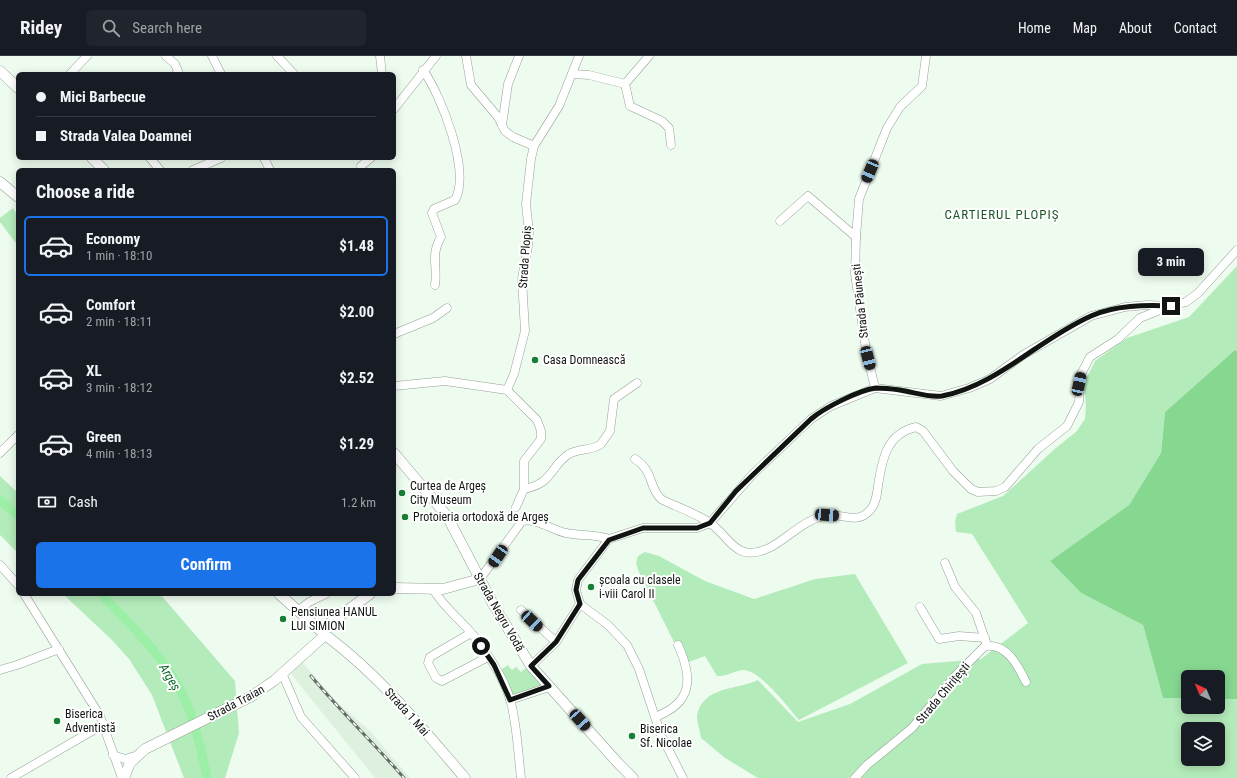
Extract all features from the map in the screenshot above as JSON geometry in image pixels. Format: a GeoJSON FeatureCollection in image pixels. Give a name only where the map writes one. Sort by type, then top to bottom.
{"type":"FeatureCollection","features":[{"type":"Feature","properties":{"kind":"main road"},"geometry":{"type":"LineString","coordinates":[[0,71],[16,86]]}},
{"type":"Feature","properties":{"kind":"main road"},"geometry":{"type":"LineString","coordinates":[[94,160],[102,168]]}},
{"type":"Feature","properties":{"kind":"main road"},"geometry":{"type":"LineString","coordinates":[[0,182],[16,195]]}},
{"type":"Feature","properties":{"kind":"main road","name":"Strada Negru Vodă"},"geometry":{"type":"LineString","coordinates":[[396,453],[447,516],[506,627],[531,666],[634,778]]}},
{"type":"Feature","properties":{"kind":"main road"},"geometry":{"type":"LineString","coordinates":[[396,588],[450,588],[480,580]]}},
{"type":"Feature","properties":{"kind":"main road","name":"Strada 1 Mai"},"geometry":{"type":"LineString","coordinates":[[282,596],[312,621],[327,631],[345,650],[396,697],[465,778]]}},
{"type":"Feature","properties":{"kind":"main road","name":"Strada Traian"},"geometry":{"type":"LineString","coordinates":[[136,756],[154,744],[248,699],[268,686],[327,631],[342,614],[367,596]]}},
{"type":"Feature","properties":{"kind":"main road"},"geometry":{"type":"LineString","coordinates":[[123,778],[126,770],[136,756]]}},
{"type":"Feature","properties":{"kind":"street"},"geometry":{"type":"LineString","coordinates":[[72,72],[87,56]]}},
{"type":"Feature","properties":{"kind":"street"},"geometry":{"type":"LineString","coordinates":[[166,56],[175,64],[177,72]]}},
{"type":"Feature","properties":{"kind":"street"},"geometry":{"type":"LineString","coordinates":[[212,56],[220,72]]}},
{"type":"Feature","properties":{"kind":"street"},"geometry":{"type":"LineString","coordinates":[[277,56],[292,72]]}},
{"type":"Feature","properties":{"kind":"street"},"geometry":{"type":"LineString","coordinates":[[380,56],[382,72]]}},
{"type":"Feature","properties":{"kind":"street"},"geometry":{"type":"LineString","coordinates":[[396,106],[423,70],[436,56]]}},
{"type":"Feature","properties":{"kind":"street"},"geometry":{"type":"LineString","coordinates":[[466,56],[471,85],[509,135],[534,146]]}},
{"type":"Feature","properties":{"kind":"street"},"geometry":{"type":"LineString","coordinates":[[502,125],[508,84],[519,56]]}},
{"type":"Feature","properties":{"kind":"street","name":"Strada Plopiș"},"geometry":{"type":"LineString","coordinates":[[507,390],[514,374],[525,331],[522,279],[529,232],[526,204],[534,146],[554,116],[579,56]]}},
{"type":"Feature","properties":{"kind":"street"},"geometry":{"type":"LineString","coordinates":[[625,84],[649,56]]}},
{"type":"Feature","properties":{"kind":"street","name":"Strada Păunești"},"geometry":{"type":"LineString","coordinates":[[875,388],[866,350],[855,274],[859,199],[881,140],[900,107],[922,86],[926,56]]}},
{"type":"Feature","properties":{"kind":"street"},"geometry":{"type":"LineString","coordinates":[[423,70],[435,89],[452,132],[458,172],[458,189],[454,200],[434,209],[432,213],[441,237],[435,250],[435,285]]}},
{"type":"Feature","properties":{"kind":"street"},"geometry":{"type":"LineString","coordinates":[[572,74],[589,75],[625,84]]}},
{"type":"Feature","properties":{"kind":"street"},"geometry":{"type":"LineString","coordinates":[[625,84],[630,106],[662,121],[668,128],[671,145]]}},
{"type":"Feature","properties":{"kind":"street"},"geometry":{"type":"LineString","coordinates":[[152,160],[158,168]]}},
{"type":"Feature","properties":{"kind":"street"},"geometry":{"type":"LineString","coordinates":[[198,168],[216,160]]}},
{"type":"Feature","properties":{"kind":"street"},"geometry":{"type":"LineString","coordinates":[[780,221],[808,196],[856,237]]}},
{"type":"Feature","properties":{"kind":"street"},"geometry":{"type":"LineString","coordinates":[[635,459],[647,469],[657,494],[661,499],[710,523],[736,549],[753,553],[772,546],[801,526],[816,518],[827,515],[849,518],[860,517],[872,509],[875,503],[881,468],[892,442],[897,435],[916,427],[923,431],[953,471],[971,489],[978,492],[996,491],[1005,487],[1038,449],[1067,426],[1074,415],[1078,402],[1081,374],[1090,358],[1118,339],[1146,315],[1186,302],[1198,293],[1237,250]]}},
{"type":"Feature","properties":{"kind":"street"},"geometry":{"type":"LineString","coordinates":[[683,778],[662,739],[639,669],[627,644],[608,624],[580,604],[576,590],[578,580],[609,540],[643,528],[697,528],[710,523],[747,481],[820,412],[844,400],[875,388],[941,396],[990,379],[1023,356],[1091,316],[1125,307],[1146,305],[1171,306]]}},
{"type":"Feature","properties":{"kind":"street"},"geometry":{"type":"LineString","coordinates":[[396,333],[433,318],[447,308]]}},
{"type":"Feature","properties":{"kind":"street"},"geometry":{"type":"LineString","coordinates":[[396,386],[445,380],[507,390],[531,413],[541,428],[539,442],[524,461],[524,489],[516,507]]}},
{"type":"Feature","properties":{"kind":"street"},"geometry":{"type":"LineString","coordinates":[[524,489],[544,481],[571,452],[601,444],[610,431],[614,399],[637,383]]}},
{"type":"Feature","properties":{"kind":"street"},"geometry":{"type":"LineString","coordinates":[[0,452],[16,437]]}},
{"type":"Feature","properties":{"kind":"street"},"geometry":{"type":"LineString","coordinates":[[480,580],[522,521],[539,523],[568,533],[596,536],[609,540]]}},
{"type":"Feature","properties":{"kind":"street"},"geometry":{"type":"LineString","coordinates":[[945,563],[955,587],[976,613],[986,642]]}},
{"type":"Feature","properties":{"kind":"street"},"geometry":{"type":"LineString","coordinates":[[0,565],[16,583]]}},
{"type":"Feature","properties":{"kind":"street"},"geometry":{"type":"LineString","coordinates":[[433,589],[444,606],[471,633],[488,657],[510,700],[521,778]]}},
{"type":"Feature","properties":{"kind":"street"},"geometry":{"type":"LineString","coordinates":[[25,596],[104,724],[113,755],[123,778]]}},
{"type":"Feature","properties":{"kind":"street"},"geometry":{"type":"LineString","coordinates":[[299,610],[309,602],[322,596]]}},
{"type":"Feature","properties":{"kind":"street"},"geometry":{"type":"LineString","coordinates":[[531,666],[556,642],[580,604]]}},
{"type":"Feature","properties":{"kind":"street"},"geometry":{"type":"LineString","coordinates":[[920,607],[939,639],[959,636],[986,642],[1008,654],[1026,682]]}},
{"type":"Feature","properties":{"kind":"street","name":"Strada Negru Vodă"},"geometry":{"type":"LineString","coordinates":[[521,610],[556,642]]}},
{"type":"Feature","properties":{"kind":"street"},"geometry":{"type":"LineString","coordinates":[[471,633],[429,659],[428,663],[436,678],[442,681],[488,657]]}},
{"type":"Feature","properties":{"kind":"street","name":"Strada Chirițești"},"geometry":{"type":"LineString","coordinates":[[855,778],[868,765],[912,728],[986,642]]}},
{"type":"Feature","properties":{"kind":"street"},"geometry":{"type":"LineString","coordinates":[[655,717],[678,706],[686,690],[688,678],[687,665],[678,645]]}},
{"type":"Feature","properties":{"kind":"street"},"geometry":{"type":"LineString","coordinates":[[0,670],[17,666],[59,649]]}},
{"type":"Feature","properties":{"kind":"street"},"geometry":{"type":"LineString","coordinates":[[282,673],[301,717],[355,778]]}},
{"type":"Feature","properties":{"kind":"street"},"geometry":{"type":"LineString","coordinates":[[510,700],[549,686]]}},
{"type":"Feature","properties":{"kind":"street"},"geometry":{"type":"LineString","coordinates":[[11,778],[104,724]]}},
{"type":"Feature","properties":{"kind":"street"},"geometry":{"type":"LineString","coordinates":[[113,755],[125,759],[136,756]]}},
{"type":"Feature","properties":{"kind":"shaded area"},"geometry":{"type":"Polygon","coordinates":[[[302,662],[337,702],[369,730],[410,778],[375,778],[291,674],[302,662]]]}},
{"type":"Feature","properties":{"kind":"green space"},"geometry":{"type":"Polygon","coordinates":[[[13,208],[16,213],[16,243],[0,222],[0,218],[13,208]]]}},
{"type":"Feature","properties":{"kind":"green space"},"geometry":{"type":"Polygon","coordinates":[[[1237,266],[1237,351],[1235,350],[1165,412],[1161,453],[1129,505],[1050,561],[1081,593],[1143,625],[1163,698],[1181,698],[1181,714],[1225,714],[1225,699],[1237,699],[1237,778],[758,778],[725,758],[701,738],[697,721],[700,706],[706,699],[722,690],[758,680],[798,722],[850,704],[922,664],[981,659],[1028,623],[972,534],[956,532],[955,522],[957,514],[1003,496],[1057,447],[1076,432],[1085,419],[1086,406],[1084,383],[1095,361],[1127,338],[1189,317],[1237,266]]]}},
{"type":"Feature","properties":{"kind":"green space"},"geometry":{"type":"Polygon","coordinates":[[[1235,350],[1237,351],[1237,699],[1225,699],[1225,670],[1181,670],[1181,698],[1163,698],[1143,625],[1081,593],[1050,561],[1129,505],[1161,453],[1165,412],[1235,350]]]}},
{"type":"Feature","properties":{"kind":"green space"},"geometry":{"type":"Polygon","coordinates":[[[0,476],[16,491],[16,551],[0,535],[0,476]]]}},
{"type":"Feature","properties":{"kind":"green space"},"geometry":{"type":"Polygon","coordinates":[[[645,552],[659,556],[705,581],[754,599],[815,579],[855,574],[908,663],[799,720],[774,690],[751,672],[741,670],[717,676],[705,656],[689,662],[680,642],[675,644],[638,570],[636,563],[638,556],[645,552]]]}},
{"type":"Feature","properties":{"kind":"green space"},"geometry":{"type":"Polygon","coordinates":[[[65,596],[162,596],[235,681],[239,733],[225,778],[184,778],[152,695],[129,659],[112,640],[65,596]]]}},
{"type":"Feature","properties":{"kind":"green space"},"geometry":{"type":"Polygon","coordinates":[[[508,665],[512,670],[516,667],[521,672],[526,668],[541,685],[511,697],[499,671],[508,665]]]}},
{"type":"Feature","properties":{"kind":"waterway","name":"Argeș"},"geometry":{"type":"LineString","coordinates":[[0,500],[16,514]]}},
{"type":"Feature","properties":{"kind":"waterway","name":"Argeș"},"geometry":{"type":"LineString","coordinates":[[103,596],[148,644],[173,677],[180,689],[190,713],[198,739],[207,778]]}},
{"type":"Feature","properties":{"kind":"railway"},"geometry":{"type":"LineString","coordinates":[[311,676],[404,778]]}},
{"type":"Feature","properties":{"kind":"place","name":"Casa Domnească"},"geometry":{"type":"Point","coordinates":[535,360]}},
{"type":"Feature","properties":{"kind":"place","name":"Curtea de Argeș City Museum"},"geometry":{"type":"Point","coordinates":[402,493]}},
{"type":"Feature","properties":{"kind":"place","name":"Protoieria ortodoxă de Argeș"},"geometry":{"type":"Point","coordinates":[405,517]}},
{"type":"Feature","properties":{"kind":"place","name":"școala cu clasele i-viii Carol II"},"geometry":{"type":"Point","coordinates":[591,587]}},
{"type":"Feature","properties":{"kind":"place","name":"Pensiunea HANUL LUI SIMION"},"geometry":{"type":"Point","coordinates":[283,619]}},
{"type":"Feature","properties":{"kind":"place","name":"Biserica Adventistă"},"geometry":{"type":"Point","coordinates":[57,721]}},
{"type":"Feature","properties":{"kind":"place","name":"Biserica Sf. Nicolae"},"geometry":{"type":"Point","coordinates":[632,736]}},
{"type":"Feature","properties":{"kind":"district","name":"CARTIERUL PLOPIȘ"},"geometry":{"type":"Point","coordinates":[1002,214]}},
{"type":"Feature","properties":{"kind":"route"},"geometry":{"type":"LineString","coordinates":[[481,646],[494,665],[506,688],[510,700],[549,686],[531,666],[548,652],[556,642],[580,604],[576,590],[578,580],[609,540],[643,528],[697,528],[710,523],[736,491],[811,419],[820,412],[844,400],[875,388],[901,390],[932,396],[941,396],[969,388],[990,379],[1023,356],[1073,325],[1091,316],[1105,311],[1125,307],[1146,305],[1171,306]]}}]}
